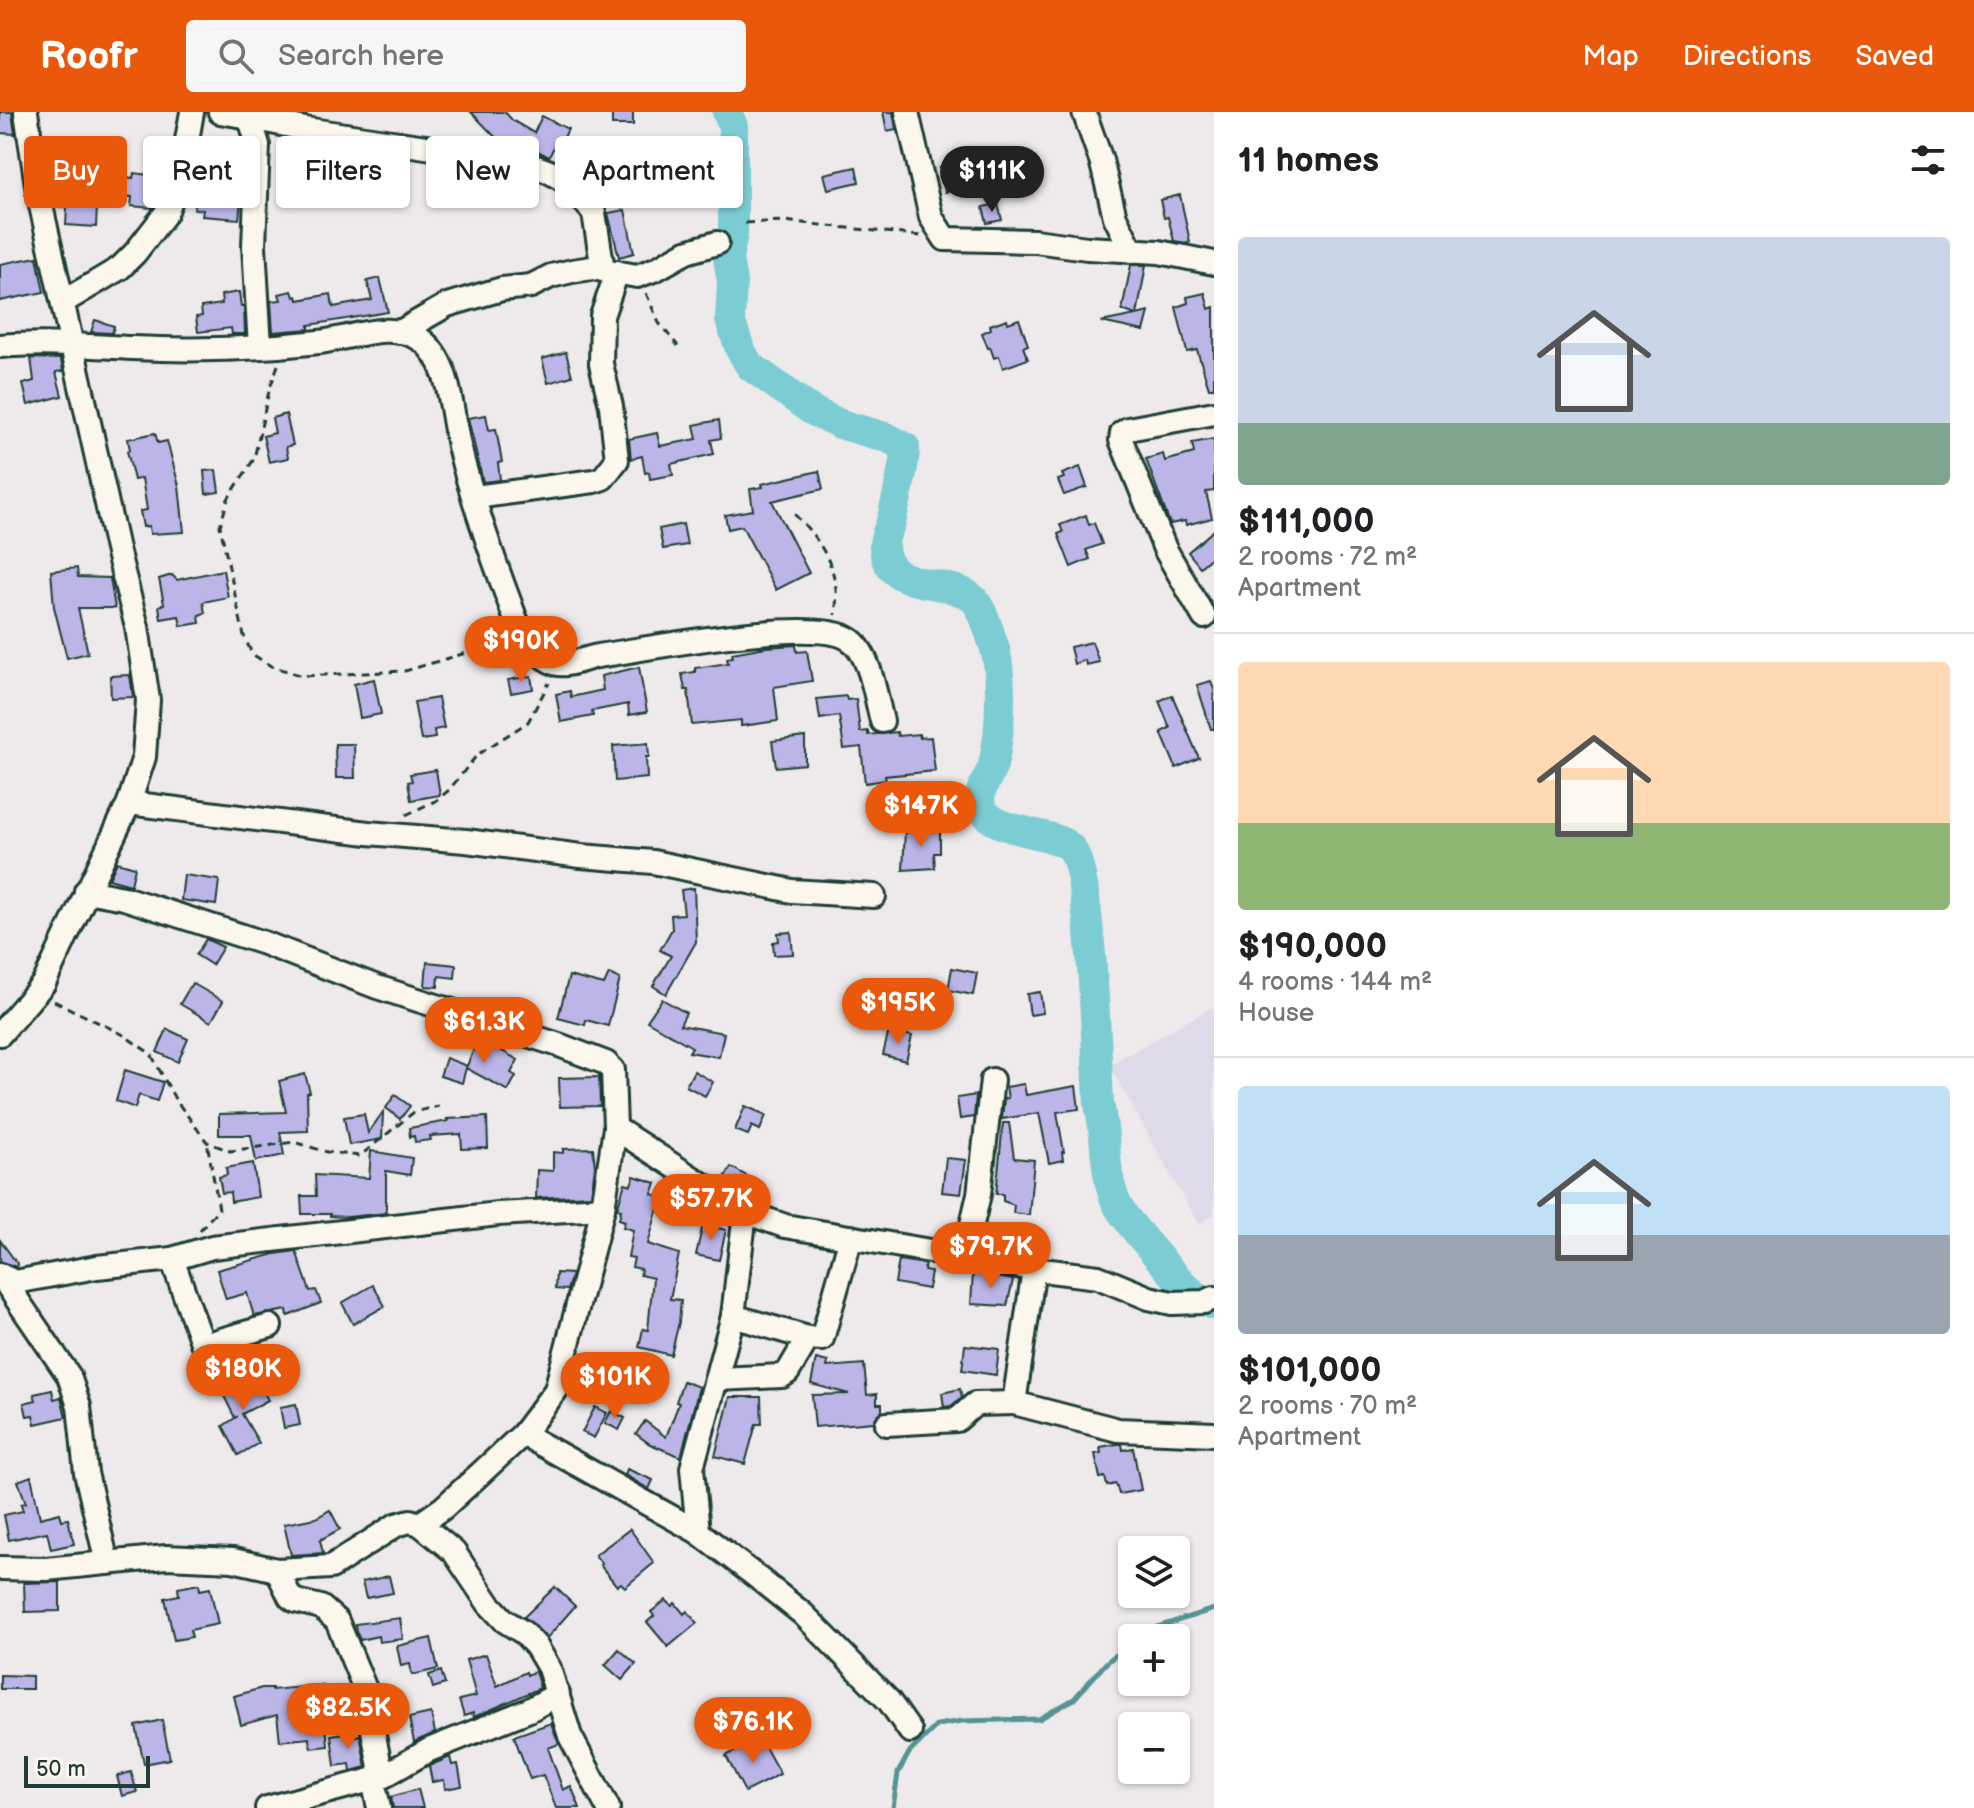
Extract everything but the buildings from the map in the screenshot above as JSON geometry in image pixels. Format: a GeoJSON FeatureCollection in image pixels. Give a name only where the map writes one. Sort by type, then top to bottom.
{"type":"FeatureCollection","features":[{"type":"Feature","properties":{"kind":"street"},"geometry":{"type":"LineString","coordinates":[[0,1034],[44,983],[129,803],[144,757],[148,700],[137,627],[38,192],[26,112]]}},
{"type":"Feature","properties":{"kind":"street"},"geometry":{"type":"LineString","coordinates":[[63,302],[120,268],[166,213],[181,174],[192,112]]}},
{"type":"Feature","properties":{"kind":"street"},"geometry":{"type":"LineString","coordinates":[[220,112],[305,129],[520,161],[550,172],[570,184],[594,213],[619,273],[602,316],[601,364],[611,406],[617,460],[603,478],[594,481],[475,497]]}},
{"type":"Feature","properties":{"kind":"street"},"geometry":{"type":"LineString","coordinates":[[907,112],[931,217],[945,239],[1035,241],[1159,252],[1214,263]]}},
{"type":"Feature","properties":{"kind":"street"},"geometry":{"type":"LineString","coordinates":[[1084,112],[1101,160],[1115,217],[1132,251]]}},
{"type":"Feature","properties":{"kind":"street"},"geometry":{"type":"LineString","coordinates":[[243,116],[251,122],[258,145],[254,246],[260,347]]}},
{"type":"Feature","properties":{"kind":"street"},"geometry":{"type":"LineString","coordinates":[[400,332],[447,305],[502,289],[531,286],[551,276],[592,268],[619,273],[656,269],[686,252],[717,243]]}},
{"type":"Feature","properties":{"kind":"street"},"geometry":{"type":"LineString","coordinates":[[0,346],[70,343],[133,348],[260,347],[334,341],[368,332],[400,332],[421,340],[432,351],[444,375],[460,451],[491,554],[519,626],[529,643],[556,665],[736,636],[795,630],[831,634],[849,638],[862,653],[882,721]]}},
{"type":"Feature","properties":{"kind":"street"},"geometry":{"type":"LineString","coordinates":[[1204,617],[1165,549],[1121,440],[1123,431],[1128,429],[1214,413]]}},
{"type":"Feature","properties":{"kind":"street"},"geometry":{"type":"LineString","coordinates":[[129,803],[368,833],[653,862],[792,891],[874,896]]}},
{"type":"Feature","properties":{"kind":"street"},"geometry":{"type":"LineString","coordinates":[[86,891],[124,898],[250,939],[377,987],[606,1063],[614,1076],[615,1128],[603,1208],[556,1390],[523,1434],[443,1508],[420,1524]]}},
{"type":"Feature","properties":{"kind":"street"},"geometry":{"type":"LineString","coordinates":[[965,1255],[979,1194],[992,1080]]}},
{"type":"Feature","properties":{"kind":"street"},"geometry":{"type":"LineString","coordinates":[[615,1128],[745,1212],[785,1226],[1098,1277],[1149,1298],[1172,1303],[1204,1302],[1214,1298]]}},
{"type":"Feature","properties":{"kind":"street"},"geometry":{"type":"LineString","coordinates":[[2,1277],[15,1282],[97,1267],[175,1258],[212,1247],[498,1214],[603,1208]]}},
{"type":"Feature","properties":{"kind":"street"},"geometry":{"type":"LineString","coordinates":[[698,1532],[692,1468],[733,1316],[745,1212]]}},
{"type":"Feature","properties":{"kind":"street"},"geometry":{"type":"LineString","coordinates":[[733,1316],[808,1338],[822,1339],[851,1237]]}},
{"type":"Feature","properties":{"kind":"street"},"geometry":{"type":"LineString","coordinates":[[175,1258],[203,1345],[270,1326]]}},
{"type":"Feature","properties":{"kind":"street"},"geometry":{"type":"LineString","coordinates":[[1014,1403],[1034,1269]]}},
{"type":"Feature","properties":{"kind":"street"},"geometry":{"type":"LineString","coordinates":[[2,1277],[69,1376],[79,1406],[86,1473],[107,1563]]}},
{"type":"Feature","properties":{"kind":"street"},"geometry":{"type":"LineString","coordinates":[[717,1379],[782,1376],[788,1372],[808,1338]]}},
{"type":"Feature","properties":{"kind":"street"},"geometry":{"type":"LineString","coordinates":[[887,1424],[951,1422],[964,1416],[975,1404],[1014,1403],[1118,1430],[1214,1434]]}},
{"type":"Feature","properties":{"kind":"street"},"geometry":{"type":"LineString","coordinates":[[523,1434],[698,1532],[803,1614],[889,1701],[910,1731]]}},
{"type":"Feature","properties":{"kind":"street"},"geometry":{"type":"LineString","coordinates":[[0,1568],[46,1569],[166,1557],[233,1560],[277,1570],[331,1567],[396,1525],[410,1521],[420,1524],[454,1552],[489,1604],[536,1646],[549,1668],[570,1736],[608,1808]]}},
{"type":"Feature","properties":{"kind":"street"},"geometry":{"type":"LineString","coordinates":[[277,1570],[290,1597],[321,1607],[337,1621],[365,1689],[379,1808]]}},
{"type":"Feature","properties":{"kind":"street"},"geometry":{"type":"LineString","coordinates":[[267,1808],[377,1778],[429,1750],[529,1710],[558,1694]]}},
{"type":"Feature","properties":{"kind":"path"},"geometry":{"type":"LineString","coordinates":[[745,223],[784,221],[945,239]]}},
{"type":"Feature","properties":{"kind":"path"},"geometry":{"type":"LineString","coordinates":[[619,273],[678,346]]}},
{"type":"Feature","properties":{"kind":"path"},"geometry":{"type":"LineString","coordinates":[[285,346],[269,391],[254,459],[228,499],[220,526],[244,636],[252,654],[271,666],[303,676],[405,671],[490,647],[529,643]]}},
{"type":"Feature","properties":{"kind":"path"},"geometry":{"type":"LineString","coordinates":[[794,514],[815,534],[837,580],[837,603],[831,634]]}},
{"type":"Feature","properties":{"kind":"path"},"geometry":{"type":"LineString","coordinates":[[398,821],[437,800],[477,755],[528,722],[544,696],[556,665]]}},
{"type":"Feature","properties":{"kind":"path"},"geometry":{"type":"LineString","coordinates":[[36,993],[122,1034],[151,1054],[175,1099],[207,1142],[219,1209],[175,1258]]}},
{"type":"Feature","properties":{"kind":"path"},"geometry":{"type":"LineString","coordinates":[[207,1142],[230,1151],[294,1142],[327,1152],[360,1156],[414,1112],[439,1106]]}},
{"type":"Feature","properties":{"kind":"shaded area"},"geometry":{"type":"Polygon","coordinates":[[[1214,1006],[1214,1215],[1198,1224],[1109,1065],[1214,1006]]]}},
{"type":"Feature","properties":{"kind":"waterway"},"geometry":{"type":"LineString","coordinates":[[727,112],[733,126],[733,234],[728,258],[732,282],[730,320],[740,349],[750,366],[811,410],[840,424],[888,438],[905,447],[898,492],[884,543],[887,561],[905,577],[960,591],[971,597],[984,616],[996,653],[1000,684],[998,736],[993,765],[981,794],[981,805],[995,821],[1060,841],[1070,847],[1077,862],[1088,926],[1099,1104],[1109,1178],[1116,1202],[1138,1233],[1181,1282],[1214,1305]]}},
{"type":"Feature","properties":{"kind":"waterway"},"geometry":{"type":"LineString","coordinates":[[1167,1624],[1214,1609]]}},
{"type":"Feature","properties":{"kind":"waterway"},"geometry":{"type":"LineString","coordinates":[[893,1808],[898,1773],[909,1753],[937,1725],[962,1721],[1039,1719],[1074,1699],[1118,1653]]}}]}
